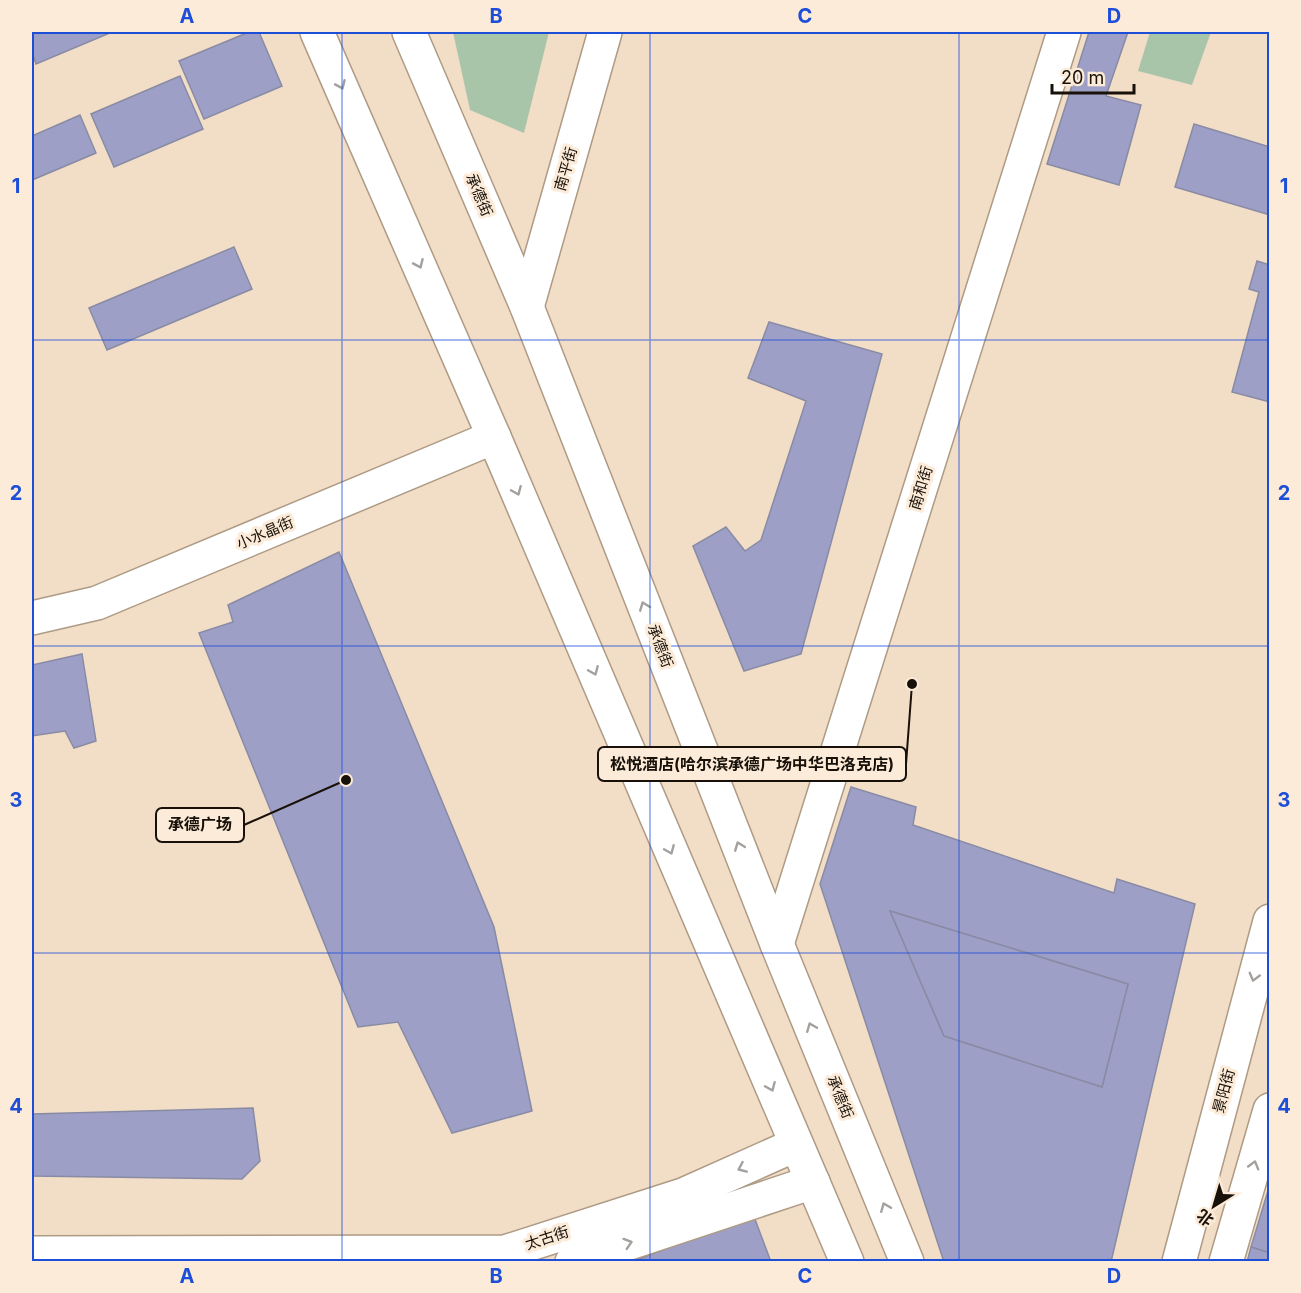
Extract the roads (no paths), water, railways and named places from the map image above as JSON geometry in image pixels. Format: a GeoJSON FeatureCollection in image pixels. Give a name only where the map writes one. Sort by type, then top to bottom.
{"type":"FeatureCollection","features":[{"type":"Feature","properties":{"kind":"main road"},"geometry":{"type":"LineString","coordinates":[[317,32],[495,437],[846,1262]]}},
{"type":"Feature","properties":{"kind":"main road","name":"承德街"},"geometry":{"type":"LineString","coordinates":[[409,32],[527,307],[777,944],[907,1262]]}},
{"type":"Feature","properties":{"kind":"main road","name":"南平街"},"geometry":{"type":"LineString","coordinates":[[527,307],[605,32]]}},
{"type":"Feature","properties":{"kind":"main road","name":"南和街"},"geometry":{"type":"LineString","coordinates":[[777,944],[1064,32]]}},
{"type":"Feature","properties":{"kind":"main road","name":"小水晶街"},"geometry":{"type":"LineString","coordinates":[[32,618],[97,603],[495,437]]}},
{"type":"Feature","properties":{"kind":"main road","name":"景阳街"},"geometry":{"type":"LineString","coordinates":[[1179,1262],[1269,921]]}},
{"type":"Feature","properties":{"kind":"main road"},"geometry":{"type":"LineString","coordinates":[[1226,1262],[1269,1110]]}},
{"type":"Feature","properties":{"kind":"main road","name":"太古街"},"geometry":{"type":"LineString","coordinates":[[32,1253],[505,1252],[683,1195],[795,1144]]}},
{"type":"Feature","properties":{"kind":"main road","name":"太古街"},"geometry":{"type":"LineString","coordinates":[[572,1262],[813,1182]]}},
{"type":"Feature","properties":{"kind":"place","name":"松悦酒店(哈尔滨承德广场中华巴洛克店)"},"geometry":{"type":"Point","coordinates":[912,684]}},
{"type":"Feature","properties":{"kind":"place","name":"承德广场"},"geometry":{"type":"Point","coordinates":[346,780]}}]}
